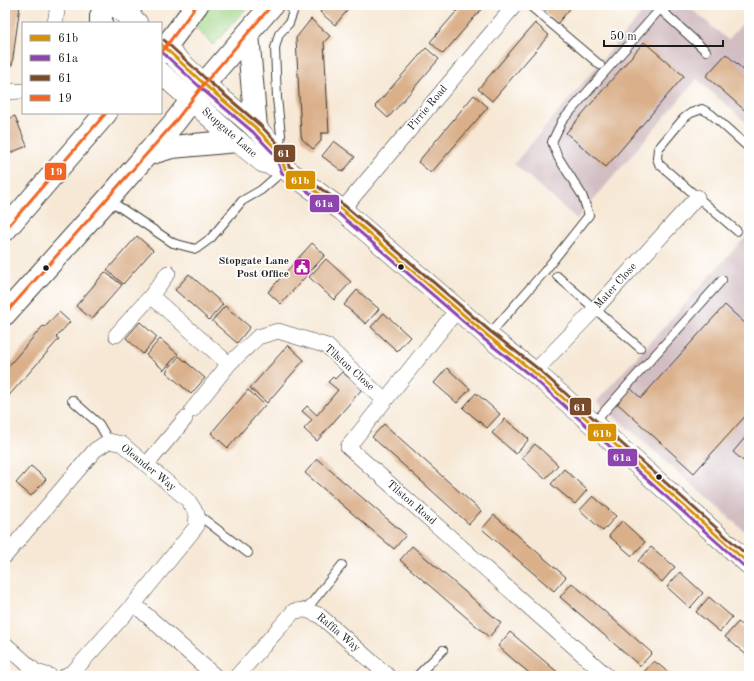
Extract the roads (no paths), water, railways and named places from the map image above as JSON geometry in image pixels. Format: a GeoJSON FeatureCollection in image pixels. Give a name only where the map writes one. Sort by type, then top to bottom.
{"type":"FeatureCollection","features":[{"type":"Feature","properties":{"kind":"highway"},"geometry":{"type":"LineString","coordinates":[[162,48],[197,5]]}},
{"type":"Feature","properties":{"kind":"highway"},"geometry":{"type":"LineString","coordinates":[[5,314],[174,123],[198,92],[272,5]]}},
{"type":"Feature","properties":{"kind":"highway"},"geometry":{"type":"LineString","coordinates":[[248,34],[256,128]]}},
{"type":"Feature","properties":{"kind":"highway"},"geometry":{"type":"LineString","coordinates":[[5,230],[105,114]]}},
{"type":"Feature","properties":{"kind":"highway"},"geometry":{"type":"LineString","coordinates":[[145,156],[172,146],[237,141]]}},
{"type":"Feature","properties":{"kind":"main road"},"geometry":{"type":"LineString","coordinates":[[110,12],[135,22]]}},
{"type":"Feature","properties":{"kind":"main road","name":"Stopgate Lane"},"geometry":{"type":"LineString","coordinates":[[162,48],[237,141],[263,162],[282,161]]}},
{"type":"Feature","properties":{"kind":"main road","name":"Stopgate Lane"},"geometry":{"type":"LineString","coordinates":[[162,73],[198,92],[256,128],[282,161],[342,210],[488,336],[534,372],[749,564]]}},
{"type":"Feature","properties":{"kind":"street"},"geometry":{"type":"LineString","coordinates":[[55,22],[58,5]]}},
{"type":"Feature","properties":{"kind":"street","name":"Pirrie Road"},"geometry":{"type":"LineString","coordinates":[[342,210],[515,5]]}},
{"type":"Feature","properties":{"kind":"street"},"geometry":{"type":"LineString","coordinates":[[5,92],[22,91]]}},
{"type":"Feature","properties":{"kind":"street","name":"Mater Close"},"geometry":{"type":"LineString","coordinates":[[534,372],[595,309],[697,197]]}},
{"type":"Feature","properties":{"kind":"street"},"geometry":{"type":"LineString","coordinates":[[116,335],[151,296],[168,272]]}},
{"type":"Feature","properties":{"kind":"street"},"geometry":{"type":"LineString","coordinates":[[151,296],[229,364]]}},
{"type":"Feature","properties":{"kind":"street","name":"Tilston Road"},"geometry":{"type":"LineString","coordinates":[[457,310],[348,447],[607,676]]}},
{"type":"Feature","properties":{"kind":"street","name":"Tilston Close"},"geometry":{"type":"LineString","coordinates":[[147,464],[229,364],[258,337],[278,331],[327,346],[384,400]]}},
{"type":"Feature","properties":{"kind":"street","name":"Oleander Way"},"geometry":{"type":"LineString","coordinates":[[5,556],[95,450],[109,441],[122,444],[147,464],[188,500],[197,514]]}},
{"type":"Feature","properties":{"kind":"street"},"geometry":{"type":"LineString","coordinates":[[65,676],[74,671],[134,604],[196,527],[197,514]]}},
{"type":"Feature","properties":{"kind":"street"},"geometry":{"type":"LineString","coordinates":[[134,604],[215,676]]}},
{"type":"Feature","properties":{"kind":"street","name":"Raffia Way"},"geometry":{"type":"LineString","coordinates":[[237,676],[294,611],[306,610],[319,615],[388,676]]}},
{"type":"Feature","properties":{"kind":"street"},"geometry":{"type":"LineString","coordinates":[[5,644],[36,672],[50,676]]}},
{"type":"Feature","properties":{"kind":"lane"},"geometry":{"type":"LineString","coordinates":[[108,199],[173,243],[196,249],[212,238],[242,201],[261,190],[282,161],[275,48],[279,34],[289,23],[293,12],[289,5]]}},
{"type":"Feature","properties":{"kind":"lane"},"geometry":{"type":"LineString","coordinates":[[529,5],[600,65]]}},
{"type":"Feature","properties":{"kind":"lane"},"geometry":{"type":"LineString","coordinates":[[488,336],[544,272],[589,216],[582,195],[558,157],[552,142],[562,121],[660,9],[706,51]]}},
{"type":"Feature","properties":{"kind":"lane"},"geometry":{"type":"LineString","coordinates":[[737,231],[659,164],[657,158],[658,149],[684,118],[691,113],[702,109],[711,114],[749,148]]}},
{"type":"Feature","properties":{"kind":"lane"},"geometry":{"type":"LineString","coordinates":[[557,276],[640,348]]}},
{"type":"Feature","properties":{"kind":"lane"},"geometry":{"type":"LineString","coordinates":[[593,424],[722,280]]}},
{"type":"Feature","properties":{"kind":"lane"},"geometry":{"type":"LineString","coordinates":[[72,400],[99,424],[109,441]]}},
{"type":"Feature","properties":{"kind":"lane"},"geometry":{"type":"LineString","coordinates":[[197,514],[248,553]]}},
{"type":"Feature","properties":{"kind":"lane"},"geometry":{"type":"LineString","coordinates":[[306,610],[342,565]]}},
{"type":"Feature","properties":{"kind":"lane"},"geometry":{"type":"LineString","coordinates":[[417,676],[443,650]]}},
{"type":"Feature","properties":{"kind":"place","name":"Stopgate Lane Post Office"},"geometry":{"type":"Point","coordinates":[302,267]}}]}
